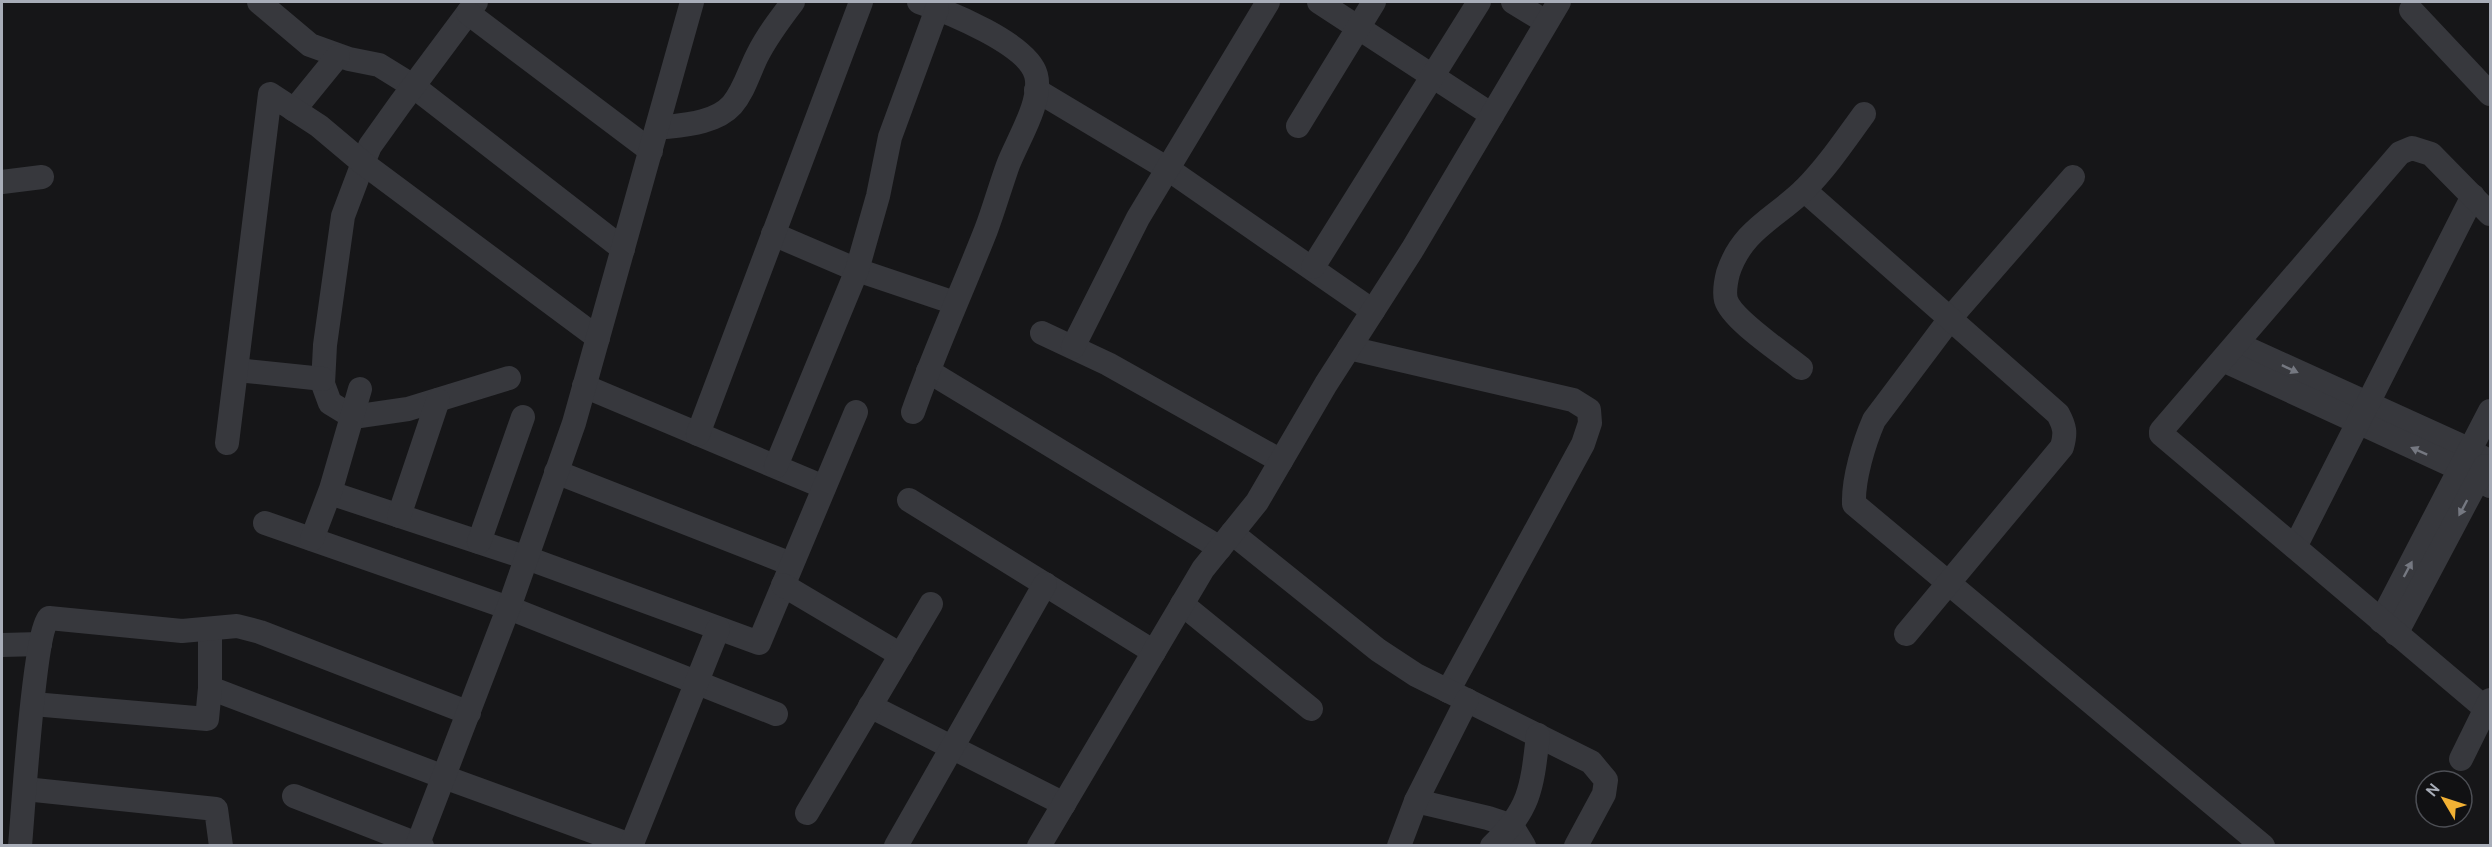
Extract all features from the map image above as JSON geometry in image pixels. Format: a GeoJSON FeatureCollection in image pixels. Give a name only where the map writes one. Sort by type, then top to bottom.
{"type":"FeatureCollection","features":[{"type":"Feature","properties":{"kind":"street"},"geometry":{"type":"LineString","coordinates":[[259,2],[310,45],[338,56],[379,65],[413,86],[623,249]]}},
{"type":"Feature","properties":{"kind":"street"},"geometry":{"type":"LineString","coordinates":[[294,796],[419,845],[527,558],[584,386],[692,2]]}},
{"type":"Feature","properties":{"kind":"street"},"geometry":{"type":"LineString","coordinates":[[655,140],[701,123],[731,107],[772,30],[793,2]]}},
{"type":"Feature","properties":{"kind":"street"},"geometry":{"type":"LineString","coordinates":[[698,434],[861,2]]}},
{"type":"Feature","properties":{"kind":"street"},"geometry":{"type":"LineString","coordinates":[[1072,347],[1138,218],[1268,2]]}},
{"type":"Feature","properties":{"kind":"street"},"geometry":{"type":"LineString","coordinates":[[1319,2],[1492,115]]}},
{"type":"Feature","properties":{"kind":"street"},"geometry":{"type":"LineString","coordinates":[[1298,126],[1374,2]]}},
{"type":"Feature","properties":{"kind":"street"},"geometry":{"type":"LineString","coordinates":[[1313,267],[1479,2]]}},
{"type":"Feature","properties":{"kind":"street"},"geometry":{"type":"LineString","coordinates":[[1513,2],[1546,22]]}},
{"type":"Feature","properties":{"kind":"street"},"geometry":{"type":"LineString","coordinates":[[1039,846],[1203,569],[1257,502],[1349,348],[1412,250],[1559,2]]}},
{"type":"Feature","properties":{"kind":"street"},"geometry":{"type":"LineString","coordinates":[[776,466],[857,270],[878,196],[890,137],[928,5],[1006,41],[1030,62],[1036,74],[1036,90],[1035,99],[986,229],[928,371],[914,412]]}},
{"type":"Feature","properties":{"kind":"street"},"geometry":{"type":"LineString","coordinates":[[509,378],[408,410],[352,417],[330,403],[323,379],[329,313],[344,216],[370,146],[472,7],[655,140]]}},
{"type":"Feature","properties":{"kind":"street"},"geometry":{"type":"LineString","coordinates":[[2411,10],[2490,94]]}},
{"type":"Feature","properties":{"kind":"street"},"geometry":{"type":"LineString","coordinates":[[294,110],[338,56]]}},
{"type":"Feature","properties":{"kind":"street"},"geometry":{"type":"LineString","coordinates":[[1036,90],[1168,169],[1313,267],[1373,311]]}},
{"type":"Feature","properties":{"kind":"street"},"geometry":{"type":"LineString","coordinates":[[227,444],[270,94],[319,126],[363,163],[598,338]]}},
{"type":"Feature","properties":{"kind":"street"},"geometry":{"type":"LineString","coordinates":[[1801,368],[1734,315],[1726,300],[1725,283],[1734,255],[1758,226],[1804,190],[1832,159],[1864,114]]}},
{"type":"Feature","properties":{"kind":"street"},"geometry":{"type":"LineString","coordinates":[[2461,759],[2488,704],[2389,628],[2161,434],[2161,428],[2230,352],[2283,287],[2400,153],[2412,148],[2431,154],[2490,214]]}},
{"type":"Feature","properties":{"kind":"street"},"geometry":{"type":"LineString","coordinates":[[2,182],[42,177]]}},
{"type":"Feature","properties":{"kind":"street"},"geometry":{"type":"LineString","coordinates":[[2073,177],[1950,319],[1874,420],[1867,436],[1853,489],[1854,504],[2263,846]]}},
{"type":"Feature","properties":{"kind":"street"},"geometry":{"type":"LineString","coordinates":[[1804,190],[2058,414],[2065,426],[2062,447],[1906,634]]}},
{"type":"Feature","properties":{"kind":"street"},"geometry":{"type":"LineString","coordinates":[[2295,547],[2473,196]]}},
{"type":"Feature","properties":{"kind":"street"},"geometry":{"type":"LineString","coordinates":[[773,234],[857,270],[955,303]]}},
{"type":"Feature","properties":{"kind":"street"},"geometry":{"type":"LineString","coordinates":[[1042,333],[1108,364],[1281,461]]}},
{"type":"Feature","properties":{"kind":"street"},"geometry":{"type":"LineString","coordinates":[[1349,348],[1573,400],[1589,410],[1590,423],[1583,444],[1457,695],[1399,846]]}},
{"type":"Feature","properties":{"kind":"street"},"geometry":{"type":"LineString","coordinates":[[2230,352],[2481,466]]}},
{"type":"Feature","properties":{"kind":"street"},"geometry":{"type":"LineString","coordinates":[[237,370],[323,379]]}},
{"type":"Feature","properties":{"kind":"street"},"geometry":{"type":"LineString","coordinates":[[928,371],[1226,540],[1416,675],[1591,762],[1606,780],[1604,794],[1576,846]]}},
{"type":"Feature","properties":{"kind":"street"},"geometry":{"type":"LineString","coordinates":[[584,386],[824,487]]}},
{"type":"Feature","properties":{"kind":"street"},"geometry":{"type":"LineString","coordinates":[[312,539],[330,493],[360,389]]}},
{"type":"Feature","properties":{"kind":"street"},"geometry":{"type":"LineString","coordinates":[[399,516],[438,400]]}},
{"type":"Feature","properties":{"kind":"street"},"geometry":{"type":"LineString","coordinates":[[2389,628],[2481,466],[2490,411]]}},
{"type":"Feature","properties":{"kind":"street"},"geometry":{"type":"LineString","coordinates":[[330,493],[527,558],[759,643],[856,412]]}},
{"type":"Feature","properties":{"kind":"street"},"geometry":{"type":"LineString","coordinates":[[479,542],[523,417]]}},
{"type":"Feature","properties":{"kind":"street"},"geometry":{"type":"LineString","coordinates":[[556,472],[787,574],[901,655]]}},
{"type":"Feature","properties":{"kind":"street"},"geometry":{"type":"LineString","coordinates":[[909,500],[1154,651]]}},
{"type":"Feature","properties":{"kind":"street"},"geometry":{"type":"LineString","coordinates":[[265,522],[509,608],[776,714]]}},
{"type":"Feature","properties":{"kind":"street"},"geometry":{"type":"LineString","coordinates":[[896,846],[1045,584]]}},
{"type":"Feature","properties":{"kind":"street"},"geometry":{"type":"LineString","coordinates":[[807,813],[930,604]]}},
{"type":"Feature","properties":{"kind":"street"},"geometry":{"type":"LineString","coordinates":[[1182,604],[1311,709]]}},
{"type":"Feature","properties":{"kind":"street"},"geometry":{"type":"LineString","coordinates":[[20,846],[40,644],[45,622],[49,618],[182,631],[237,626],[260,632],[469,713]]}},
{"type":"Feature","properties":{"kind":"street"},"geometry":{"type":"LineString","coordinates":[[33,704],[207,719],[210,688],[210,629]]}},
{"type":"Feature","properties":{"kind":"street"},"geometry":{"type":"LineString","coordinates":[[210,688],[631,845],[718,629]]}},
{"type":"Feature","properties":{"kind":"street"},"geometry":{"type":"LineString","coordinates":[[2,645],[40,644]]}},
{"type":"Feature","properties":{"kind":"street"},"geometry":{"type":"LineString","coordinates":[[870,706],[1064,804]]}},
{"type":"Feature","properties":{"kind":"street"},"geometry":{"type":"LineString","coordinates":[[1518,836],[1531,790],[1538,735]]}},
{"type":"Feature","properties":{"kind":"street"},"geometry":{"type":"LineString","coordinates":[[25,789],[216,808],[221,846]]}},
{"type":"Feature","properties":{"kind":"street"},"geometry":{"type":"LineString","coordinates":[[1416,801],[1488,818],[1518,836]]}},
{"type":"Feature","properties":{"kind":"street"},"geometry":{"type":"LineString","coordinates":[[1492,846],[1518,836]]}}]}
